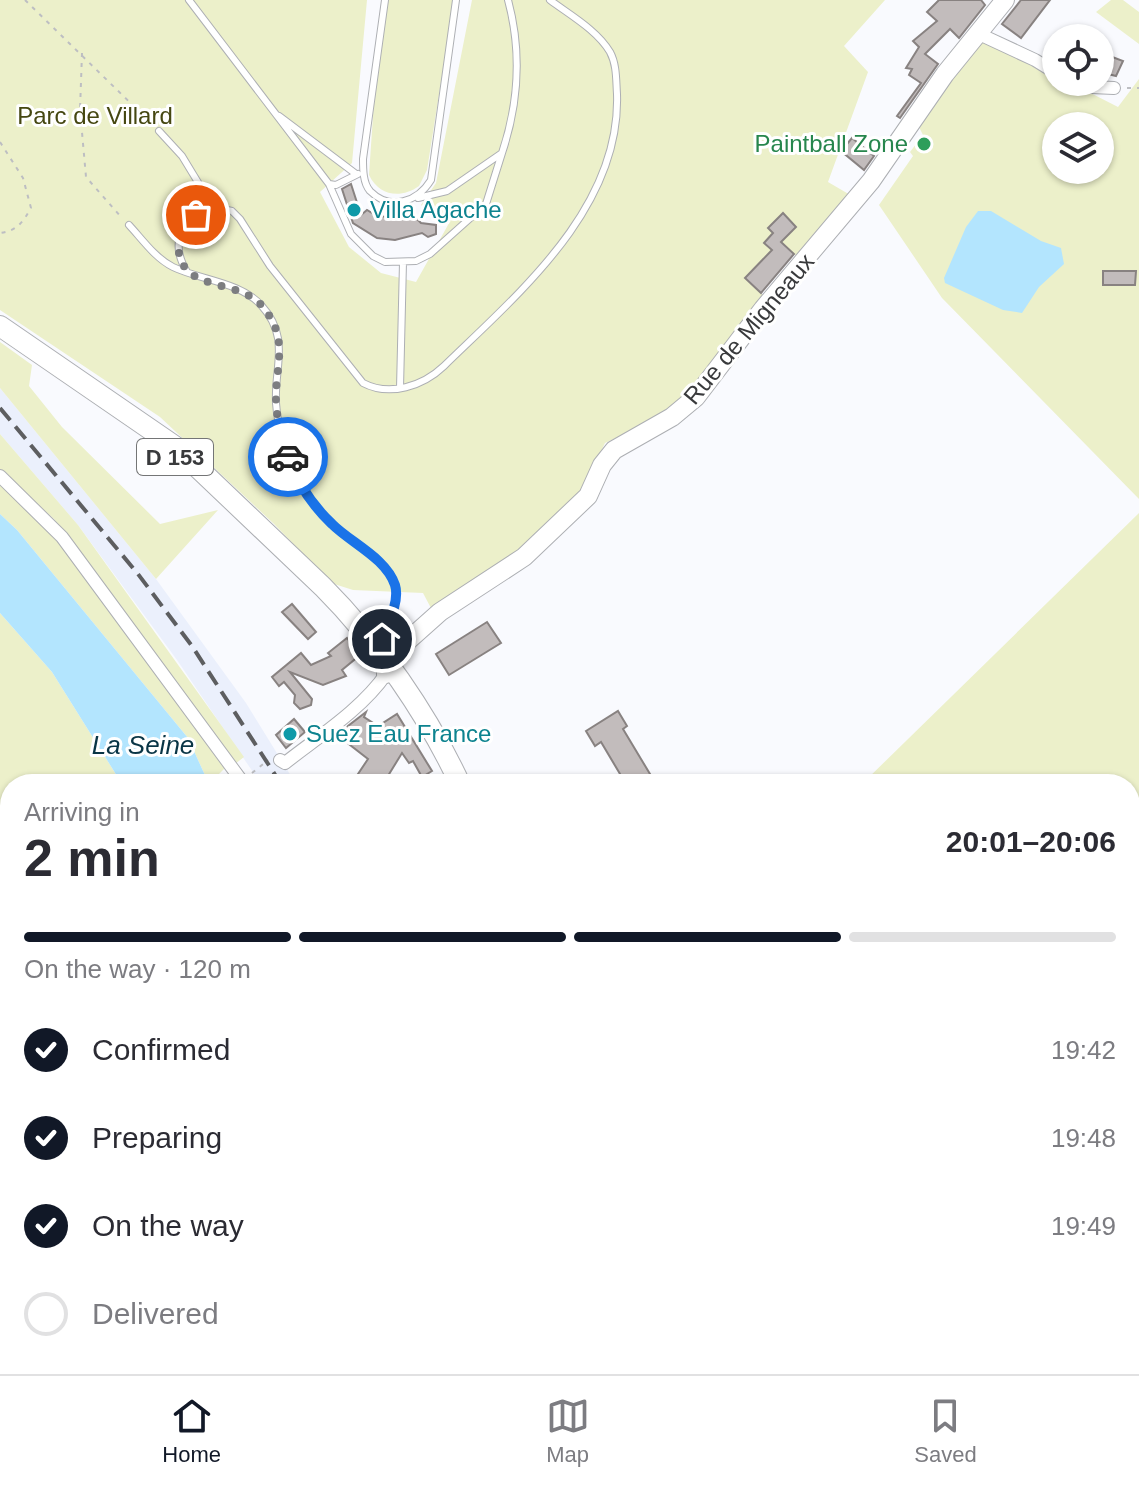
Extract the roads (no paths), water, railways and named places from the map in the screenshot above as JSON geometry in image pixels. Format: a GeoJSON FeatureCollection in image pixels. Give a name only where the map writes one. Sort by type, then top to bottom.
{"type":"FeatureCollection","features":[{"type":"Feature","properties":{"kind":"main road","name":"D 153"},"geometry":{"type":"LineString","coordinates":[[0,326],[176,458],[335,613],[386,667],[430,730],[454,774]]}},
{"type":"Feature","properties":{"kind":"main road","name":"D 153"},"geometry":{"type":"LineString","coordinates":[[386,667],[446,774]]}},
{"type":"Feature","properties":{"kind":"street","name":"Rue de Migneaux"},"geometry":{"type":"LineString","coordinates":[[386,667],[440,612],[524,557],[588,496],[602,465],[614,450],[672,417],[696,397],[763,309],[871,181],[977,33],[1005,0]]}},
{"type":"Feature","properties":{"kind":"street"},"geometry":{"type":"LineString","coordinates":[[977,33],[1042,64]]}},
{"type":"Feature","properties":{"kind":"street"},"geometry":{"type":"LineString","coordinates":[[0,476],[62,537],[237,774]]}},
{"type":"Feature","properties":{"kind":"street"},"geometry":{"type":"LineString","coordinates":[[280,760],[285,763],[377,688],[386,667]]}},
{"type":"Feature","properties":{"kind":"lane"},"geometry":{"type":"LineString","coordinates":[[189,0],[329,184],[351,234],[385,262],[403,262],[430,254],[486,204],[515,107],[517,45],[508,0]]}},
{"type":"Feature","properties":{"kind":"lane"},"geometry":{"type":"LineString","coordinates":[[360,174],[385,0]]}},
{"type":"Feature","properties":{"kind":"lane"},"geometry":{"type":"LineString","coordinates":[[414,199],[431,180],[456,0]]}},
{"type":"Feature","properties":{"kind":"lane"},"geometry":{"type":"LineString","coordinates":[[187,272],[180,260],[181,234],[196,215],[213,207],[232,211],[270,266],[363,383],[380,390],[400,388],[434,375],[507,304],[548,258],[593,197],[609,162],[618,121],[616,70],[610,53],[584,25],[550,0]]}},
{"type":"Feature","properties":{"kind":"lane"},"geometry":{"type":"LineString","coordinates":[[273,112],[360,174],[368,189],[384,199],[400,203],[447,191],[502,153]]}},
{"type":"Feature","properties":{"kind":"lane"},"geometry":{"type":"LineString","coordinates":[[159,131],[182,156],[213,207]]}},
{"type":"Feature","properties":{"kind":"lane"},"geometry":{"type":"LineString","coordinates":[[329,184],[336,185],[360,174]]}},
{"type":"Feature","properties":{"kind":"lane"},"geometry":{"type":"LineString","coordinates":[[129,225],[161,260],[253,297],[271,320],[280,340],[276,400],[280,433],[289,461],[318,508],[333,525],[387,571],[396,587],[394,606],[382,639]]}},
{"type":"Feature","properties":{"kind":"lane"},"geometry":{"type":"LineString","coordinates":[[400,388],[403,262]]}},
{"type":"Feature","properties":{"kind":"water"},"geometry":{"type":"Polygon","coordinates":[[[978,211],[991,211],[1041,241],[1061,248],[1064,264],[1039,287],[1022,313],[1003,310],[945,283],[944,278],[966,227],[978,211]]]}},
{"type":"Feature","properties":{"kind":"water","name":"La Seine"},"geometry":{"type":"Polygon","coordinates":[[[0,514],[17,530],[188,738],[204,774],[116,774],[52,672],[0,613],[0,514]]]}},
{"type":"Feature","properties":{"kind":"railway"},"geometry":{"type":"LineString","coordinates":[[0,408],[138,574],[192,646],[275,774]]}},
{"type":"Feature","properties":{"kind":"place","name":"Paintball Zone"},"geometry":{"type":"Point","coordinates":[924,144]}},
{"type":"Feature","properties":{"kind":"place","name":"Villa Agache"},"geometry":{"type":"Point","coordinates":[354,210]}},
{"type":"Feature","properties":{"kind":"place","name":"Suez Eau France"},"geometry":{"type":"Point","coordinates":[290,734]}},
{"type":"Feature","properties":{"kind":"park label","name":"Parc de Villard"},"geometry":{"type":"Point","coordinates":[95,116]}}]}
